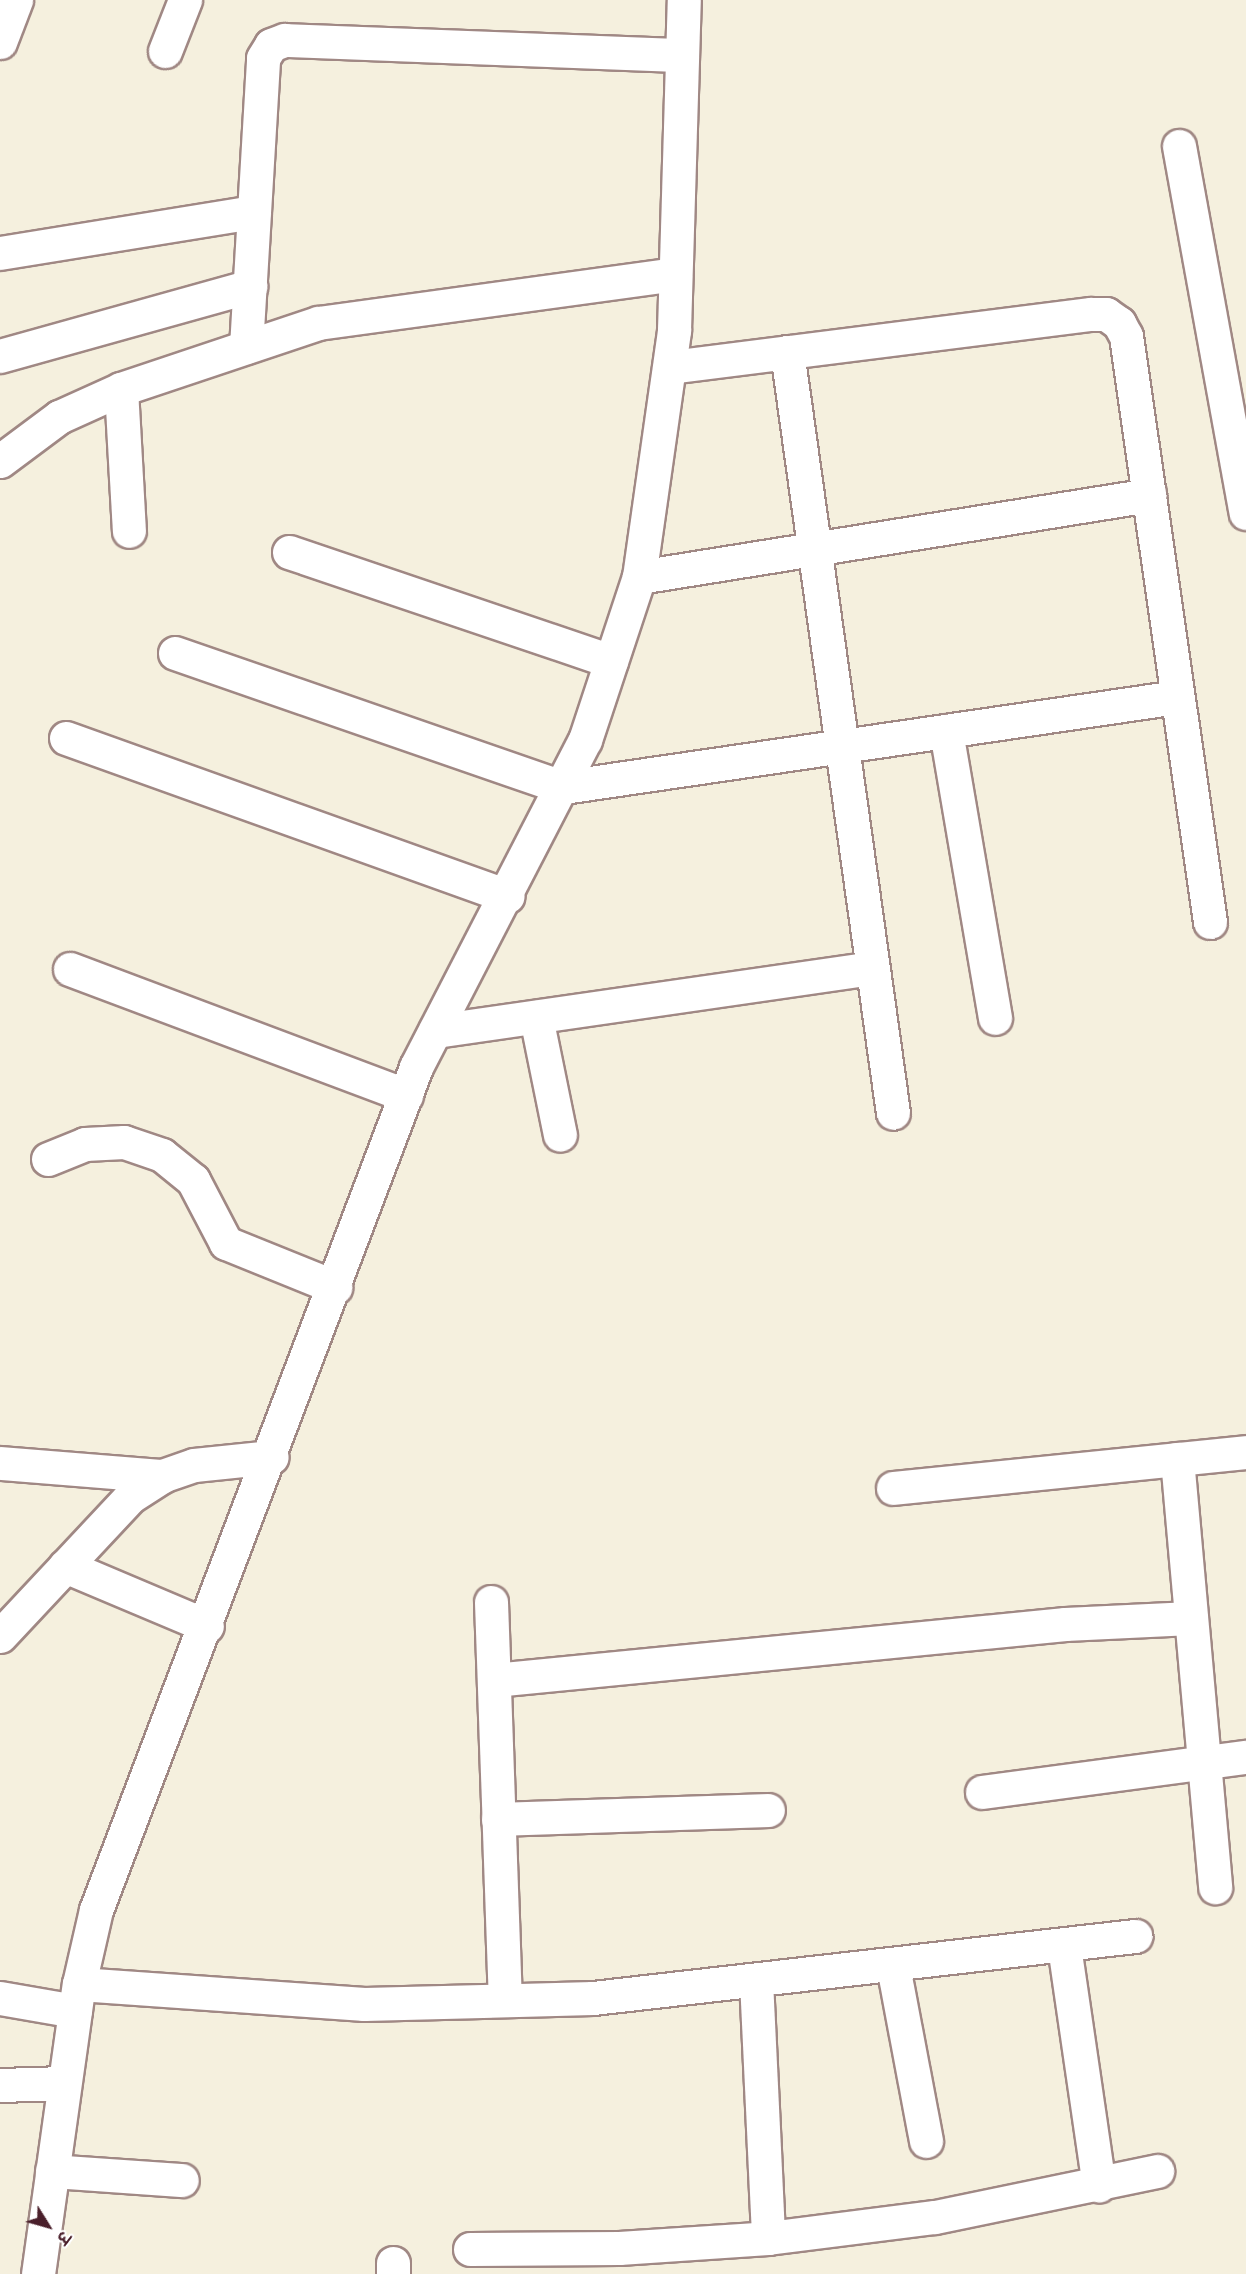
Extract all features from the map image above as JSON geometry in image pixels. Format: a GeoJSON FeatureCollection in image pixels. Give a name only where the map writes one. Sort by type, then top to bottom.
{"type":"FeatureCollection","features":[{"type":"Feature","properties":{"kind":"street"},"geometry":{"type":"LineString","coordinates":[[0,42],[16,0]]}},
{"type":"Feature","properties":{"kind":"street"},"geometry":{"type":"LineString","coordinates":[[165,51],[185,0]]}},
{"type":"Feature","properties":{"kind":"street"},"geometry":{"type":"LineString","coordinates":[[38,2274],[77,1998],[96,1910],[272,1456],[406,1095],[435,1032],[563,787],[611,661],[639,577],[670,367],[684,0]]}},
{"type":"Feature","properties":{"kind":"street"},"geometry":{"type":"LineString","coordinates":[[246,346],[264,58],[271,45],[285,40],[681,55]]}},
{"type":"Feature","properties":{"kind":"street"},"geometry":{"type":"LineString","coordinates":[[1179,146],[1246,513]]}},
{"type":"Feature","properties":{"kind":"street"},"geometry":{"type":"LineString","coordinates":[[0,253],[255,212]]}},
{"type":"Feature","properties":{"kind":"street"},"geometry":{"type":"LineString","coordinates":[[0,461],[59,417],[121,388],[318,323],[675,274]]}},
{"type":"Feature","properties":{"kind":"street"},"geometry":{"type":"LineString","coordinates":[[0,356],[250,286]]}},
{"type":"Feature","properties":{"kind":"street"},"geometry":{"type":"LineString","coordinates":[[670,367],[1106,314],[1126,336],[1209,922]]}},
{"type":"Feature","properties":{"kind":"street"},"geometry":{"type":"LineString","coordinates":[[788,352],[871,968],[893,1113]]}},
{"type":"Feature","properties":{"kind":"street"},"geometry":{"type":"LineString","coordinates":[[121,388],[129,531]]}},
{"type":"Feature","properties":{"kind":"street"},"geometry":{"type":"LineString","coordinates":[[639,577],[1149,495]]}},
{"type":"Feature","properties":{"kind":"street"},"geometry":{"type":"LineString","coordinates":[[289,552],[611,661]]}},
{"type":"Feature","properties":{"kind":"street"},"geometry":{"type":"LineString","coordinates":[[175,653],[563,787],[1177,697]]}},
{"type":"Feature","properties":{"kind":"street"},"geometry":{"type":"LineString","coordinates":[[946,731],[994,1018]]}},
{"type":"Feature","properties":{"kind":"street"},"geometry":{"type":"LineString","coordinates":[[66,738],[508,896]]}},
{"type":"Feature","properties":{"kind":"street"},"geometry":{"type":"LineString","coordinates":[[435,1032],[871,968]]}},
{"type":"Feature","properties":{"kind":"street"},"geometry":{"type":"LineString","coordinates":[[70,969],[406,1095]]}},
{"type":"Feature","properties":{"kind":"street"},"geometry":{"type":"LineString","coordinates":[[536,1017],[560,1136]]}},
{"type":"Feature","properties":{"kind":"street"},"geometry":{"type":"LineString","coordinates":[[48,1159],[84,1144],[124,1142],[162,1155],[193,1180],[226,1244],[335,1287]]}},
{"type":"Feature","properties":{"kind":"street"},"geometry":{"type":"LineString","coordinates":[[892,1488],[1246,1452]]}},
{"type":"Feature","properties":{"kind":"street"},"geometry":{"type":"LineString","coordinates":[[0,1636],[130,1497],[162,1476],[194,1465],[272,1456]]}},
{"type":"Feature","properties":{"kind":"street"},"geometry":{"type":"LineString","coordinates":[[1178,1459],[1215,1887]]}},
{"type":"Feature","properties":{"kind":"street"},"geometry":{"type":"LineString","coordinates":[[0,1463],[162,1476]]}},
{"type":"Feature","properties":{"kind":"street"},"geometry":{"type":"LineString","coordinates":[[65,1566],[207,1626]]}},
{"type":"Feature","properties":{"kind":"street"},"geometry":{"type":"LineString","coordinates":[[491,1602],[505,2001]]}},
{"type":"Feature","properties":{"kind":"street"},"geometry":{"type":"LineString","coordinates":[[494,1680],[1065,1624],[1191,1618]]}},
{"type":"Feature","properties":{"kind":"street"},"geometry":{"type":"LineString","coordinates":[[982,1792],[1204,1765],[1246,1757]]}},
{"type":"Feature","properties":{"kind":"street"},"geometry":{"type":"LineString","coordinates":[[498,1819],[768,1810]]}},
{"type":"Feature","properties":{"kind":"street"},"geometry":{"type":"LineString","coordinates":[[0,1998],[364,2004],[505,2001],[893,1966],[1135,1936]]}},
{"type":"Feature","properties":{"kind":"street"},"geometry":{"type":"LineString","coordinates":[[1064,1946],[1100,2185]]}},
{"type":"Feature","properties":{"kind":"street"},"geometry":{"type":"LineString","coordinates":[[893,1966],[926,2141]]}},
{"type":"Feature","properties":{"kind":"street"},"geometry":{"type":"LineString","coordinates":[[756,1980],[768,2238]]}},
{"type":"Feature","properties":{"kind":"street"},"geometry":{"type":"LineString","coordinates":[[0,2085],[64,2083]]}},
{"type":"Feature","properties":{"kind":"street"},"geometry":{"type":"LineString","coordinates":[[52,2171],[182,2180]]}},
{"type":"Feature","properties":{"kind":"street"},"geometry":{"type":"LineString","coordinates":[[470,2248],[542,2261],[768,2238],[935,2217],[1100,2185],[1157,2171]]}}]}
